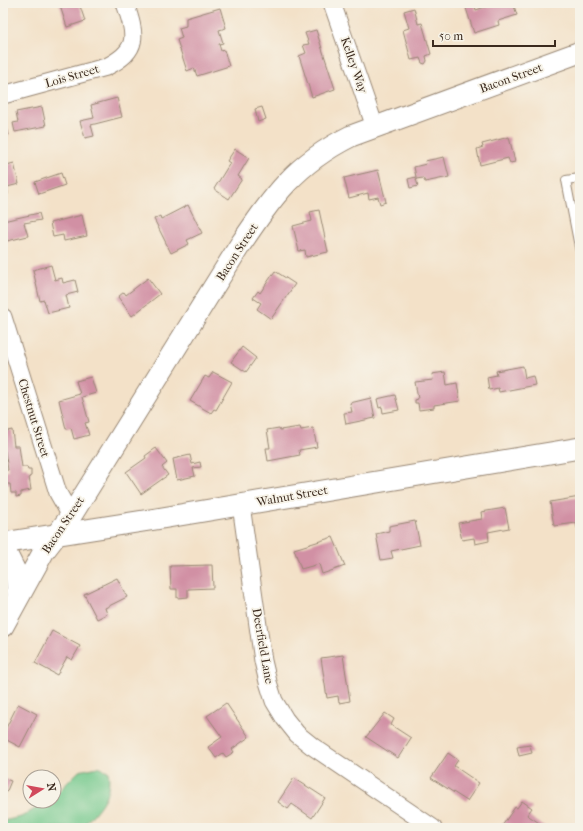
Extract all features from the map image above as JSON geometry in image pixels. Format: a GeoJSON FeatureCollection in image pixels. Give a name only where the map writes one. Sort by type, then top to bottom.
{"type":"FeatureCollection","features":[{"type":"Feature","properties":{"kind":"street","name":"Lois Street"},"geometry":{"type":"LineString","coordinates":[[3,95],[106,67],[124,56],[132,44],[131,21],[126,3]]}},
{"type":"Feature","properties":{"kind":"street","name":"Kelley Way"},"geometry":{"type":"LineString","coordinates":[[332,3],[376,127]]}},
{"type":"Feature","properties":{"kind":"street","name":"Bacon Street"},"geometry":{"type":"LineString","coordinates":[[3,626],[54,535],[71,516],[240,245],[285,184],[299,169],[325,150],[351,136],[580,52]]}},
{"type":"Feature","properties":{"kind":"street","name":"Chestnut Street"},"geometry":{"type":"LineString","coordinates":[[3,317],[58,493],[71,516]]}},
{"type":"Feature","properties":{"kind":"street","name":"Walnut Street"},"geometry":{"type":"LineString","coordinates":[[3,543],[580,448]]}},
{"type":"Feature","properties":{"kind":"street","name":"Deerfield Lane"},"geometry":{"type":"LineString","coordinates":[[241,505],[263,661],[274,701],[285,719],[312,746],[433,828]]}},
{"type":"Feature","properties":{"kind":"street"},"geometry":{"type":"LineString","coordinates":[[3,547],[16,573],[18,597]]}},
{"type":"Feature","properties":{"kind":"lane"},"geometry":{"type":"LineString","coordinates":[[580,178],[566,180],[580,252]]}},
{"type":"Feature","properties":{"kind":"green space"},"geometry":{"type":"Polygon","coordinates":[[[98,767],[108,771],[109,780],[106,795],[82,828],[3,828],[3,821],[21,817],[35,809],[62,809],[62,788],[79,771],[98,767]]]}},
{"type":"Feature","properties":{"kind":"building"},"geometry":{"type":"Polygon","coordinates":[[[59,3],[79,3],[85,21],[67,27],[59,3]]]}},
{"type":"Feature","properties":{"kind":"building"},"geometry":{"type":"Polygon","coordinates":[[[474,3],[476,10],[491,5],[491,3],[513,3],[517,15],[498,21],[499,25],[474,33],[465,5],[474,3]]]}},
{"type":"Feature","properties":{"kind":"building"},"geometry":{"type":"Polygon","coordinates":[[[220,8],[226,28],[219,30],[223,43],[219,44],[221,51],[224,50],[229,66],[197,76],[194,68],[187,71],[177,40],[182,38],[179,28],[186,26],[186,18],[220,8]]]}},
{"type":"Feature","properties":{"kind":"building"},"geometry":{"type":"Polygon","coordinates":[[[414,8],[418,24],[422,23],[431,54],[426,56],[427,61],[425,64],[422,63],[420,58],[411,60],[403,30],[409,28],[404,11],[414,8]]]}},
{"type":"Feature","properties":{"kind":"building"},"geometry":{"type":"Polygon","coordinates":[[[316,30],[335,89],[312,97],[299,56],[306,53],[303,45],[309,44],[305,33],[316,30]]]}},
{"type":"Feature","properties":{"kind":"building"},"geometry":{"type":"Polygon","coordinates":[[[117,98],[122,117],[91,125],[94,136],[85,138],[80,121],[94,118],[91,105],[117,98]]]}},
{"type":"Feature","properties":{"kind":"building"},"geometry":{"type":"Polygon","coordinates":[[[42,107],[46,126],[15,132],[13,123],[18,122],[16,112],[42,107]]]}},
{"type":"Feature","properties":{"kind":"building"},"geometry":{"type":"Polygon","coordinates":[[[262,107],[266,119],[258,122],[255,109],[262,107]]]}},
{"type":"Feature","properties":{"kind":"building"},"geometry":{"type":"Polygon","coordinates":[[[5,120],[9,135],[3,136],[3,121],[5,120]]]}},
{"type":"Feature","properties":{"kind":"building"},"geometry":{"type":"Polygon","coordinates":[[[509,137],[515,162],[510,163],[508,158],[480,165],[477,149],[483,147],[482,144],[509,137]]]}},
{"type":"Feature","properties":{"kind":"building"},"geometry":{"type":"Polygon","coordinates":[[[235,149],[249,158],[238,176],[242,179],[229,199],[214,189],[230,163],[227,161],[235,149]]]}},
{"type":"Feature","properties":{"kind":"building"},"geometry":{"type":"Polygon","coordinates":[[[444,157],[449,177],[425,182],[423,178],[416,179],[418,186],[410,188],[408,179],[416,177],[414,167],[426,164],[425,161],[444,157]]]}},
{"type":"Feature","properties":{"kind":"building"},"geometry":{"type":"Polygon","coordinates":[[[14,163],[19,184],[7,187],[8,194],[3,195],[3,166],[14,163]]]}},
{"type":"Feature","properties":{"kind":"building"},"geometry":{"type":"Polygon","coordinates":[[[378,170],[386,202],[380,204],[378,197],[369,199],[368,193],[349,198],[344,178],[378,170]]]}},
{"type":"Feature","properties":{"kind":"building"},"geometry":{"type":"Polygon","coordinates":[[[61,173],[65,185],[39,194],[35,182],[61,173]]]}},
{"type":"Feature","properties":{"kind":"building"},"geometry":{"type":"Polygon","coordinates":[[[188,205],[202,233],[187,240],[189,244],[171,253],[154,219],[160,216],[161,219],[188,205]]]}},
{"type":"Feature","properties":{"kind":"building"},"geometry":{"type":"Polygon","coordinates":[[[319,210],[328,252],[306,257],[305,250],[299,251],[293,226],[312,221],[310,212],[319,210]]]}},
{"type":"Feature","properties":{"kind":"building"},"geometry":{"type":"Polygon","coordinates":[[[39,213],[41,220],[24,223],[28,236],[7,241],[3,221],[39,213]]]}},
{"type":"Feature","properties":{"kind":"building"},"geometry":{"type":"Polygon","coordinates":[[[82,215],[87,236],[64,241],[63,235],[53,237],[50,223],[82,215]]]}},
{"type":"Feature","properties":{"kind":"building"},"geometry":{"type":"Polygon","coordinates":[[[51,265],[55,280],[62,278],[63,283],[75,280],[78,292],[66,295],[69,308],[48,313],[44,300],[40,301],[33,270],[51,265]]]}},
{"type":"Feature","properties":{"kind":"building"},"geometry":{"type":"Polygon","coordinates":[[[275,271],[295,284],[271,319],[257,309],[261,303],[253,298],[258,291],[260,293],[275,271]]]}},
{"type":"Feature","properties":{"kind":"building"},"geometry":{"type":"Polygon","coordinates":[[[148,278],[160,294],[132,316],[118,297],[124,292],[126,295],[148,278]]]}},
{"type":"Feature","properties":{"kind":"building"},"geometry":{"type":"Polygon","coordinates":[[[242,347],[256,358],[246,372],[231,362],[242,347]]]}},
{"type":"Feature","properties":{"kind":"building"},"geometry":{"type":"Polygon","coordinates":[[[523,366],[525,378],[533,376],[535,385],[499,392],[498,388],[489,390],[487,377],[497,375],[496,371],[523,366]]]}},
{"type":"Feature","properties":{"kind":"building"},"geometry":{"type":"Polygon","coordinates":[[[213,372],[232,382],[216,410],[214,409],[211,413],[190,401],[205,376],[209,378],[213,372]]]}},
{"type":"Feature","properties":{"kind":"building"},"geometry":{"type":"Polygon","coordinates":[[[445,372],[447,385],[457,383],[460,401],[434,405],[434,408],[419,410],[418,403],[415,403],[415,400],[418,399],[415,382],[433,380],[432,374],[445,372]]]}},
{"type":"Feature","properties":{"kind":"building"},"geometry":{"type":"Polygon","coordinates":[[[91,377],[96,393],[82,397],[89,422],[85,423],[89,435],[74,439],[71,428],[66,429],[59,400],[80,394],[76,381],[91,377]]]}},
{"type":"Feature","properties":{"kind":"building"},"geometry":{"type":"Polygon","coordinates":[[[395,395],[399,410],[383,413],[382,407],[379,408],[377,399],[395,395]]]}},
{"type":"Feature","properties":{"kind":"building"},"geometry":{"type":"Polygon","coordinates":[[[371,398],[375,418],[346,424],[344,413],[352,412],[350,403],[371,398]]]}},
{"type":"Feature","properties":{"kind":"building"},"geometry":{"type":"Polygon","coordinates":[[[300,427],[301,430],[313,428],[317,447],[299,450],[300,455],[268,461],[266,448],[270,448],[267,430],[300,427]]]}},
{"type":"Feature","properties":{"kind":"building"},"geometry":{"type":"Polygon","coordinates":[[[12,430],[14,446],[19,446],[22,467],[27,467],[28,470],[31,470],[31,476],[29,477],[31,490],[21,492],[21,496],[16,497],[16,493],[11,493],[10,484],[4,484],[3,474],[3,471],[8,470],[5,451],[3,451],[3,432],[12,430]]]}},
{"type":"Feature","properties":{"kind":"building"},"geometry":{"type":"Polygon","coordinates":[[[156,448],[167,463],[162,467],[168,475],[141,494],[126,472],[146,458],[145,456],[156,448]]]}},
{"type":"Feature","properties":{"kind":"building"},"geometry":{"type":"Polygon","coordinates":[[[190,455],[192,464],[200,462],[201,467],[193,468],[195,476],[177,480],[173,459],[190,455]]]}},
{"type":"Feature","properties":{"kind":"building"},"geometry":{"type":"Polygon","coordinates":[[[580,497],[580,527],[577,528],[576,523],[554,526],[550,502],[580,497]]]}},
{"type":"Feature","properties":{"kind":"building"},"geometry":{"type":"Polygon","coordinates":[[[505,508],[509,528],[488,532],[489,541],[475,544],[474,538],[462,540],[458,523],[482,519],[481,512],[505,508]]]}},
{"type":"Feature","properties":{"kind":"building"},"geometry":{"type":"Polygon","coordinates":[[[415,521],[420,545],[391,551],[393,558],[381,560],[376,534],[389,531],[389,526],[415,521]]]}},
{"type":"Feature","properties":{"kind":"building"},"geometry":{"type":"Polygon","coordinates":[[[333,537],[345,566],[322,574],[319,564],[301,569],[294,549],[333,537]]]}},
{"type":"Feature","properties":{"kind":"building"},"geometry":{"type":"Polygon","coordinates":[[[212,565],[213,588],[188,589],[188,597],[177,598],[177,589],[171,589],[170,566],[212,565]]]}},
{"type":"Feature","properties":{"kind":"building"},"geometry":{"type":"Polygon","coordinates":[[[117,578],[127,597],[105,608],[107,614],[97,619],[84,594],[117,578]]]}},
{"type":"Feature","properties":{"kind":"building"},"geometry":{"type":"Polygon","coordinates":[[[52,631],[80,646],[72,660],[67,657],[57,675],[35,663],[52,631]]]}},
{"type":"Feature","properties":{"kind":"building"},"geometry":{"type":"Polygon","coordinates":[[[343,655],[350,701],[339,703],[338,696],[327,698],[321,658],[343,655]]]}},
{"type":"Feature","properties":{"kind":"building"},"geometry":{"type":"Polygon","coordinates":[[[226,703],[249,737],[232,749],[234,752],[226,757],[223,753],[216,758],[208,747],[222,737],[207,716],[226,703]]]}},
{"type":"Feature","properties":{"kind":"building"},"geometry":{"type":"Polygon","coordinates":[[[18,704],[37,714],[20,747],[3,738],[3,734],[18,704]]]}},
{"type":"Feature","properties":{"kind":"building"},"geometry":{"type":"Polygon","coordinates":[[[385,713],[394,719],[391,725],[411,738],[398,758],[366,737],[385,713]]]}},
{"type":"Feature","properties":{"kind":"building"},"geometry":{"type":"Polygon","coordinates":[[[530,745],[532,753],[519,756],[517,747],[530,745]]]}},
{"type":"Feature","properties":{"kind":"building"},"geometry":{"type":"Polygon","coordinates":[[[448,753],[458,760],[454,766],[479,783],[467,801],[431,778],[448,753]]]}},
{"type":"Feature","properties":{"kind":"building"},"geometry":{"type":"Polygon","coordinates":[[[3,778],[11,781],[6,793],[3,792],[3,778]]]}},
{"type":"Feature","properties":{"kind":"building"},"geometry":{"type":"Polygon","coordinates":[[[294,778],[325,798],[312,818],[292,804],[288,809],[278,802],[294,778]]]}},
{"type":"Feature","properties":{"kind":"building"},"geometry":{"type":"Polygon","coordinates":[[[522,801],[532,808],[527,815],[547,828],[506,828],[502,826],[515,807],[517,808],[522,801]]]}}]}
